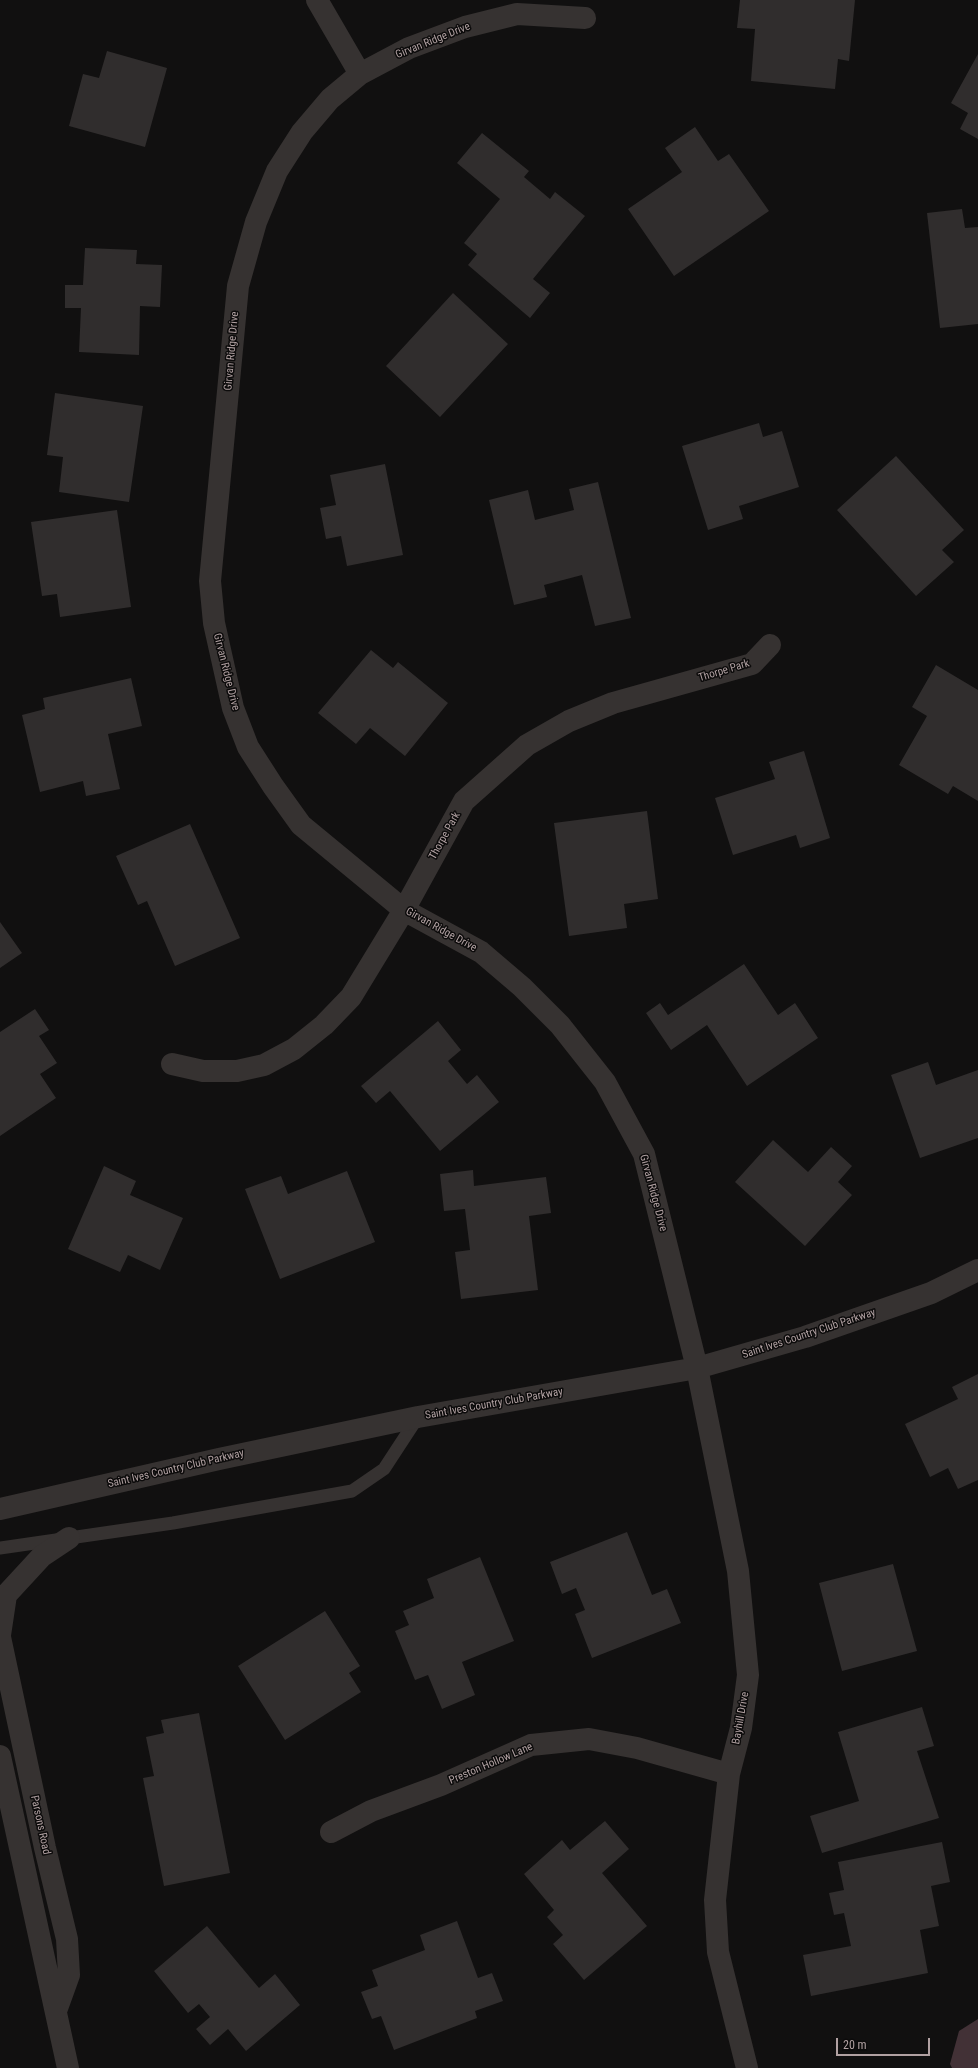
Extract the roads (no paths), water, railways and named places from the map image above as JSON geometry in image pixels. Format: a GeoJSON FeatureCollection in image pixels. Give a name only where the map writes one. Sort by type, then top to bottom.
{"type":"FeatureCollection","features":[{"type":"Feature","properties":{"kind":"street"},"geometry":{"type":"LineString","coordinates":[[317,0],[360,74]]}},
{"type":"Feature","properties":{"kind":"street","name":"Girvan Ridge Drive"},"geometry":{"type":"LineString","coordinates":[[585,18],[517,14],[465,27],[409,48],[360,74],[330,99],[302,132],[277,171],[256,222],[238,286],[210,582],[214,623],[233,708],[248,747],[273,786],[301,825],[404,910],[481,952],[522,987],[560,1025],[605,1082],[644,1154],[697,1368]]}},
{"type":"Feature","properties":{"kind":"street","name":"Thorpe Park"},"geometry":{"type":"LineString","coordinates":[[172,1064],[203,1072],[237,1071],[264,1065],[294,1049],[324,1025],[351,997],[404,910],[464,801],[527,745],[569,721],[613,703],[752,664],[770,645]]}},
{"type":"Feature","properties":{"kind":"street","name":"Saint Ives Country Club Parkway"},"geometry":{"type":"LineString","coordinates":[[0,1509],[219,1458],[418,1417],[697,1368],[812,1334],[931,1293],[978,1270]]}},
{"type":"Feature","properties":{"kind":"street","name":"Bayhill Drive"},"geometry":{"type":"LineString","coordinates":[[697,1368],[738,1571],[748,1676],[741,1728],[729,1774],[715,1900],[718,1952],[747,2068]]}},
{"type":"Feature","properties":{"kind":"street","name":"Parsons Road"},"geometry":{"type":"LineString","coordinates":[[56,2011],[68,1975],[67,1939],[45,1848],[0,1636],[6,1595],[42,1556],[69,1538]]}},
{"type":"Feature","properties":{"kind":"street","name":"Preston Hollow Lane"},"geometry":{"type":"LineString","coordinates":[[331,1832],[371,1811],[441,1785],[531,1744],[589,1739],[637,1748],[729,1774]]}},
{"type":"Feature","properties":{"kind":"street"},"geometry":{"type":"LineString","coordinates":[[0,1756],[68,2068]]}},
{"type":"Feature","properties":{"kind":"lane"},"geometry":{"type":"LineString","coordinates":[[0,1548],[173,1523],[352,1491],[384,1469],[418,1417]]}}]}
